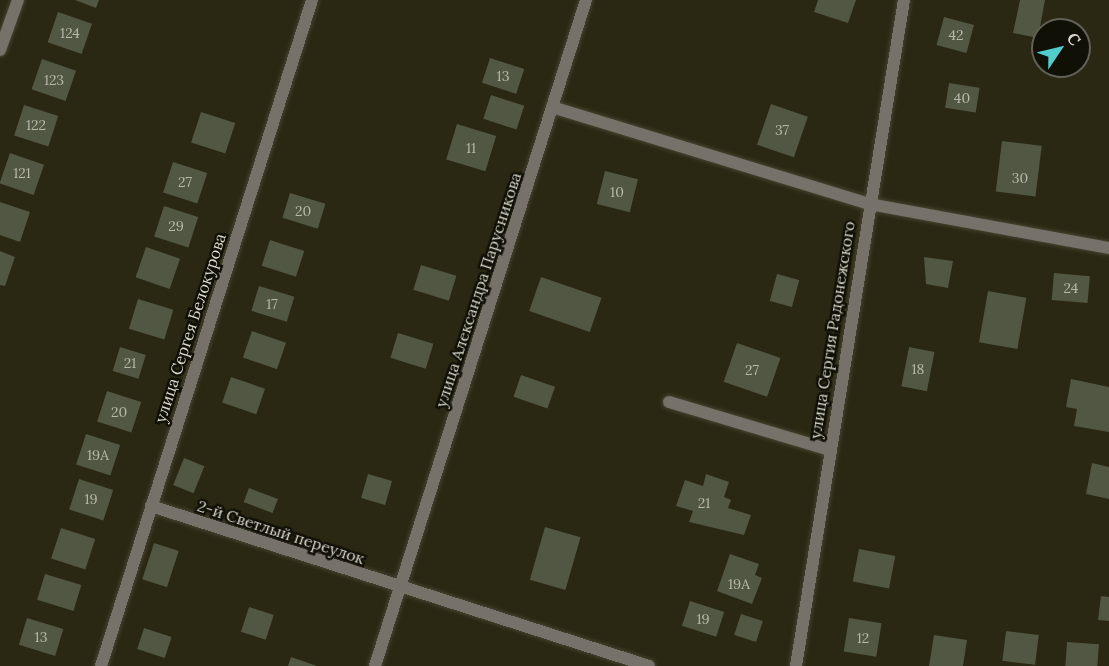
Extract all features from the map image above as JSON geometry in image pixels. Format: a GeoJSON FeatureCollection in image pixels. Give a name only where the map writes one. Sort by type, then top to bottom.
{"type":"FeatureCollection","features":[{"type":"Feature","properties":{"kind":"street"},"geometry":{"type":"LineString","coordinates":[[0,50],[18,0]]}},
{"type":"Feature","properties":{"kind":"street","name":"улица Сергея Белокурова"},"geometry":{"type":"LineString","coordinates":[[101,666],[312,0]]}},
{"type":"Feature","properties":{"kind":"street","name":"улица Александра Парусникова"},"geometry":{"type":"LineString","coordinates":[[400,589],[586,0]]}},
{"type":"Feature","properties":{"kind":"street","name":"улица Сергия Радонежского"},"geometry":{"type":"LineString","coordinates":[[796,666],[869,204],[904,0]]}},
{"type":"Feature","properties":{"kind":"street"},"geometry":{"type":"LineString","coordinates":[[552,107],[869,204],[1109,248]]}},
{"type":"Feature","properties":{"kind":"street"},"geometry":{"type":"LineString","coordinates":[[669,402],[830,450]]}},
{"type":"Feature","properties":{"kind":"street","name":"2-й Светлый переулок"},"geometry":{"type":"LineString","coordinates":[[151,506],[400,589],[649,666]]}},
{"type":"Feature","properties":{"kind":"street"},"geometry":{"type":"LineString","coordinates":[[375,666],[400,589]]}},
{"type":"Feature","properties":{"kind":"building"},"geometry":{"type":"Polygon","coordinates":[[[75,0],[99,0],[96,8],[75,0]]]}},
{"type":"Feature","properties":{"kind":"building"},"geometry":{"type":"Polygon","coordinates":[[[818,0],[856,0],[848,23],[814,12],[818,0]]]}},
{"type":"Feature","properties":{"kind":"building"},"geometry":{"type":"Polygon","coordinates":[[[1020,0],[1045,0],[1042,18],[1031,18],[1031,37],[1013,33],[1020,0]]]}},
{"type":"Feature","properties":{"kind":"building"},"geometry":{"type":"Polygon","coordinates":[[[58,12],[92,24],[82,54],[48,42],[58,12]]]}},
{"type":"Feature","properties":{"kind":"building"},"geometry":{"type":"Polygon","coordinates":[[[944,17],[974,25],[966,53],[936,45],[944,17]]]}},
{"type":"Feature","properties":{"kind":"building"},"geometry":{"type":"Polygon","coordinates":[[[490,58],[524,69],[516,94],[482,83],[490,58]]]}},
{"type":"Feature","properties":{"kind":"building"},"geometry":{"type":"Polygon","coordinates":[[[42,59],[76,71],[66,101],[32,89],[42,59]]]}},
{"type":"Feature","properties":{"kind":"building"},"geometry":{"type":"Polygon","coordinates":[[[949,83],[980,88],[976,113],[945,108],[949,83]]]}},
{"type":"Feature","properties":{"kind":"building"},"geometry":{"type":"Polygon","coordinates":[[[491,95],[524,106],[517,130],[483,119],[491,95]]]}},
{"type":"Feature","properties":{"kind":"building"},"geometry":{"type":"Polygon","coordinates":[[[771,104],[808,117],[794,157],[757,145],[771,104]]]}},
{"type":"Feature","properties":{"kind":"building"},"geometry":{"type":"Polygon","coordinates":[[[24,105],[58,116],[48,147],[14,135],[24,105]]]}},
{"type":"Feature","properties":{"kind":"building"},"geometry":{"type":"Polygon","coordinates":[[[201,112],[235,123],[225,154],[191,142],[201,112]]]}},
{"type":"Feature","properties":{"kind":"building"},"geometry":{"type":"Polygon","coordinates":[[[457,124],[496,136],[485,171],[446,159],[457,124]]]}},
{"type":"Feature","properties":{"kind":"building"},"geometry":{"type":"Polygon","coordinates":[[[1002,141],[1042,146],[1035,196],[996,192],[1002,141]]]}},
{"type":"Feature","properties":{"kind":"building"},"geometry":{"type":"Polygon","coordinates":[[[10,153],[44,165],[34,195],[0,183],[10,153]]]}},
{"type":"Feature","properties":{"kind":"building"},"geometry":{"type":"Polygon","coordinates":[[[173,162],[207,173],[197,204],[163,192],[173,162]]]}},
{"type":"Feature","properties":{"kind":"building"},"geometry":{"type":"Polygon","coordinates":[[[605,171],[638,179],[630,212],[597,204],[605,171]]]}},
{"type":"Feature","properties":{"kind":"building"},"geometry":{"type":"Polygon","coordinates":[[[290,193],[325,204],[318,229],[282,218],[290,193]]]}},
{"type":"Feature","properties":{"kind":"building"},"geometry":{"type":"Polygon","coordinates":[[[0,202],[30,212],[20,242],[0,235],[0,202]]]}},
{"type":"Feature","properties":{"kind":"building"},"geometry":{"type":"Polygon","coordinates":[[[164,206],[198,217],[188,248],[154,236],[164,206]]]}},
{"type":"Feature","properties":{"kind":"building"},"geometry":{"type":"Polygon","coordinates":[[[270,240],[304,251],[296,277],[262,266],[270,240]]]}},
{"type":"Feature","properties":{"kind":"building"},"geometry":{"type":"Polygon","coordinates":[[[146,247],[180,259],[170,289],[136,277],[146,247]]]}},
{"type":"Feature","properties":{"kind":"building"},"geometry":{"type":"Polygon","coordinates":[[[0,251],[15,257],[5,286],[0,285],[0,251]]]}},
{"type":"Feature","properties":{"kind":"building"},"geometry":{"type":"Polygon","coordinates":[[[924,257],[953,261],[948,288],[926,284],[924,257]]]}},
{"type":"Feature","properties":{"kind":"building"},"geometry":{"type":"Polygon","coordinates":[[[421,265],[456,276],[449,301],[413,290],[421,265]]]}},
{"type":"Feature","properties":{"kind":"building"},"geometry":{"type":"Polygon","coordinates":[[[1054,273],[1090,276],[1088,303],[1052,300],[1054,273]]]}},
{"type":"Feature","properties":{"kind":"building"},"geometry":{"type":"Polygon","coordinates":[[[777,274],[799,280],[792,307],[770,301],[777,274]]]}},
{"type":"Feature","properties":{"kind":"building"},"geometry":{"type":"Polygon","coordinates":[[[541,277],[602,298],[590,332],[529,311],[541,277]]]}},
{"type":"Feature","properties":{"kind":"building"},"geometry":{"type":"Polygon","coordinates":[[[259,286],[294,297],[287,322],[251,311],[259,286]]]}},
{"type":"Feature","properties":{"kind":"building"},"geometry":{"type":"Polygon","coordinates":[[[988,291],[1026,298],[1017,349],[979,342],[988,291]]]}},
{"type":"Feature","properties":{"kind":"building"},"geometry":{"type":"Polygon","coordinates":[[[138,299],[173,310],[164,339],[129,329],[138,299]]]}},
{"type":"Feature","properties":{"kind":"building"},"geometry":{"type":"Polygon","coordinates":[[[252,331],[286,343],[277,369],[243,357],[252,331]]]}},
{"type":"Feature","properties":{"kind":"building"},"geometry":{"type":"Polygon","coordinates":[[[398,333],[433,344],[426,369],[390,358],[398,333]]]}},
{"type":"Feature","properties":{"kind":"building"},"geometry":{"type":"Polygon","coordinates":[[[737,343],[780,358],[767,397],[724,382],[737,343]]]}},
{"type":"Feature","properties":{"kind":"building"},"geometry":{"type":"Polygon","coordinates":[[[120,347],[146,355],[139,379],[113,371],[120,347]]]}},
{"type":"Feature","properties":{"kind":"building"},"geometry":{"type":"Polygon","coordinates":[[[909,347],[935,352],[927,391],[901,386],[909,347]]]}},
{"type":"Feature","properties":{"kind":"building"},"geometry":{"type":"Polygon","coordinates":[[[521,375],[555,387],[548,408],[514,397],[521,375]]]}},
{"type":"Feature","properties":{"kind":"building"},"geometry":{"type":"Polygon","coordinates":[[[231,377],[265,389],[256,414],[222,403],[231,377]]]}},
{"type":"Feature","properties":{"kind":"building"},"geometry":{"type":"Polygon","coordinates":[[[1071,379],[1109,387],[1109,432],[1074,426],[1077,409],[1066,407],[1071,379]]]}},
{"type":"Feature","properties":{"kind":"building"},"geometry":{"type":"Polygon","coordinates":[[[107,391],[141,402],[131,433],[97,421],[107,391]]]}},
{"type":"Feature","properties":{"kind":"building"},"geometry":{"type":"Polygon","coordinates":[[[86,434],[120,445],[110,476],[76,464],[86,434]]]}},
{"type":"Feature","properties":{"kind":"building"},"geometry":{"type":"Polygon","coordinates":[[[184,458],[204,466],[194,493],[173,485],[184,458]]]}},
{"type":"Feature","properties":{"kind":"building"},"geometry":{"type":"Polygon","coordinates":[[[1092,463],[1109,467],[1109,499],[1086,494],[1092,463]]]}},
{"type":"Feature","properties":{"kind":"building"},"geometry":{"type":"Polygon","coordinates":[[[368,474],[392,481],[385,505],[361,498],[368,474]]]}},
{"type":"Feature","properties":{"kind":"building"},"geometry":{"type":"Polygon","coordinates":[[[706,474],[729,482],[724,497],[731,500],[728,508],[751,515],[744,535],[689,522],[693,511],[676,506],[685,480],[703,486],[706,474]]]}},
{"type":"Feature","properties":{"kind":"building"},"geometry":{"type":"Polygon","coordinates":[[[79,479],[113,490],[103,521],[69,509],[79,479]]]}},
{"type":"Feature","properties":{"kind":"building"},"geometry":{"type":"Polygon","coordinates":[[[249,488],[278,499],[273,513],[244,502],[249,488]]]}},
{"type":"Feature","properties":{"kind":"building"},"geometry":{"type":"Polygon","coordinates":[[[545,527],[581,537],[565,590],[530,580],[545,527]]]}},
{"type":"Feature","properties":{"kind":"building"},"geometry":{"type":"Polygon","coordinates":[[[61,528],[95,539],[85,570],[51,558],[61,528]]]}},
{"type":"Feature","properties":{"kind":"building"},"geometry":{"type":"Polygon","coordinates":[[[154,543],[179,551],[167,587],[142,579],[154,543]]]}},
{"type":"Feature","properties":{"kind":"building"},"geometry":{"type":"Polygon","coordinates":[[[859,549],[895,556],[889,588],[853,581],[859,549]]]}},
{"type":"Feature","properties":{"kind":"building"},"geometry":{"type":"Polygon","coordinates":[[[730,554],[759,564],[755,575],[762,578],[752,604],[717,591],[730,554]]]}},
{"type":"Feature","properties":{"kind":"building"},"geometry":{"type":"Polygon","coordinates":[[[45,574],[81,585],[73,611],[37,600],[45,574]]]}},
{"type":"Feature","properties":{"kind":"building"},"geometry":{"type":"Polygon","coordinates":[[[1101,596],[1109,597],[1109,621],[1098,620],[1101,596]]]}},
{"type":"Feature","properties":{"kind":"building"},"geometry":{"type":"Polygon","coordinates":[[[690,601],[724,612],[716,637],[682,626],[690,601]]]}},
{"type":"Feature","properties":{"kind":"building"},"geometry":{"type":"Polygon","coordinates":[[[249,607],[274,615],[266,640],[241,632],[249,607]]]}},
{"type":"Feature","properties":{"kind":"building"},"geometry":{"type":"Polygon","coordinates":[[[741,614],[763,621],[756,642],[734,635],[741,614]]]}},
{"type":"Feature","properties":{"kind":"building"},"geometry":{"type":"Polygon","coordinates":[[[27,618],[63,629],[55,656],[19,645],[27,618]]]}},
{"type":"Feature","properties":{"kind":"building"},"geometry":{"type":"Polygon","coordinates":[[[849,618],[882,623],[876,657],[844,652],[849,618]]]}},
{"type":"Feature","properties":{"kind":"building"},"geometry":{"type":"Polygon","coordinates":[[[144,628],[172,637],[165,658],[137,649],[144,628]]]}},
{"type":"Feature","properties":{"kind":"building"},"geometry":{"type":"Polygon","coordinates":[[[1006,631],[1039,635],[1035,665],[1002,661],[1006,631]]]}},
{"type":"Feature","properties":{"kind":"building"},"geometry":{"type":"Polygon","coordinates":[[[934,635],[967,640],[963,666],[929,666],[934,635]]]}},
{"type":"Feature","properties":{"kind":"building"},"geometry":{"type":"Polygon","coordinates":[[[1067,642],[1099,644],[1097,666],[1065,666],[1067,642]]]}},
{"type":"Feature","properties":{"kind":"building"},"geometry":{"type":"Polygon","coordinates":[[[291,657],[317,666],[288,666],[291,657]]]}}]}
